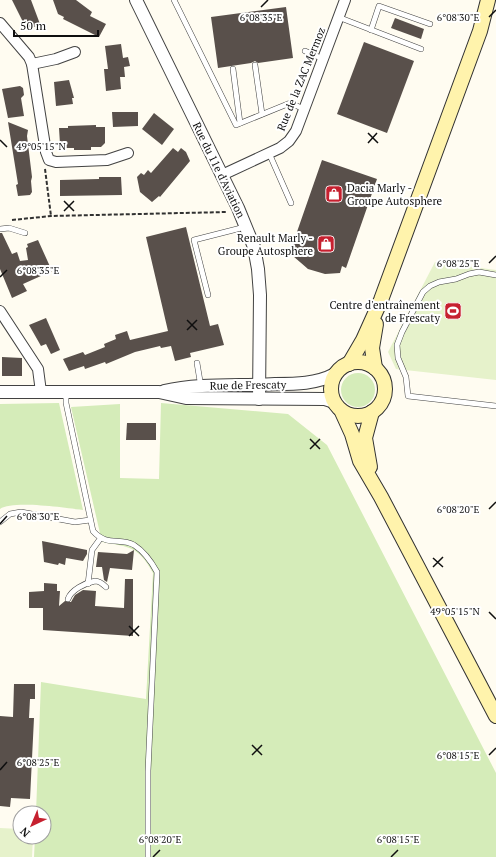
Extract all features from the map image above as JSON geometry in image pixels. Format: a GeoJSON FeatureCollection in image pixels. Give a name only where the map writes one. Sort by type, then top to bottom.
{"type":"FeatureCollection","features":[{"type":"Feature","properties":{"kind":"main road"},"geometry":{"type":"LineString","coordinates":[[349,364],[363,340],[381,300],[480,32],[488,0]]}},
{"type":"Feature","properties":{"kind":"main road"},"geometry":{"type":"LineString","coordinates":[[338,407],[357,417],[372,412],[381,403],[385,391],[382,379],[375,368],[372,348],[381,300]]}},
{"type":"Feature","properties":{"kind":"main road"},"geometry":{"type":"LineString","coordinates":[[375,368],[362,363],[349,364],[341,368],[335,374],[330,389],[352,434],[360,461],[381,497],[496,716]]}},
{"type":"Feature","properties":{"kind":"main road"},"geometry":{"type":"LineString","coordinates":[[372,412],[365,438],[368,460],[381,497]]}},
{"type":"Feature","properties":{"kind":"street","name":"Rue du 11e d'Aviation"},"geometry":{"type":"LineString","coordinates":[[136,0],[238,208],[254,247],[258,269],[260,347],[259,399]]}},
{"type":"Feature","properties":{"kind":"street","name":"Rue de la ZAC Mermoz"},"geometry":{"type":"LineString","coordinates":[[222,175],[269,153],[289,141],[296,131],[345,0]]}},
{"type":"Feature","properties":{"kind":"street"},"geometry":{"type":"LineString","coordinates":[[0,23],[29,57],[32,64],[46,152],[49,160],[56,162],[107,160],[128,153]]}},
{"type":"Feature","properties":{"kind":"street"},"geometry":{"type":"LineString","coordinates":[[32,64],[56,59],[75,52]]}},
{"type":"Feature","properties":{"kind":"street"},"geometry":{"type":"LineString","coordinates":[[0,311],[38,369],[41,392]]}},
{"type":"Feature","properties":{"kind":"street","name":"Rue de Frescaty"},"geometry":{"type":"LineString","coordinates":[[0,392],[159,392],[186,386],[304,383],[324,380],[335,374]]}},
{"type":"Feature","properties":{"kind":"street","name":"Rue de Frescaty"},"geometry":{"type":"LineString","coordinates":[[159,392],[186,398],[325,399],[338,407]]}},
{"type":"Feature","properties":{"kind":"lane"},"geometry":{"type":"LineString","coordinates":[[174,0],[236,125],[290,103],[304,109]]}},
{"type":"Feature","properties":{"kind":"lane"},"geometry":{"type":"LineString","coordinates":[[371,30],[380,6],[430,24]]}},
{"type":"Feature","properties":{"kind":"lane"},"geometry":{"type":"LineString","coordinates":[[338,17],[421,49]]}},
{"type":"Feature","properties":{"kind":"lane"},"geometry":{"type":"LineString","coordinates":[[305,51],[323,59]]}},
{"type":"Feature","properties":{"kind":"lane"},"geometry":{"type":"LineString","coordinates":[[255,65],[262,114]]}},
{"type":"Feature","properties":{"kind":"lane"},"geometry":{"type":"LineString","coordinates":[[233,69],[240,123]]}},
{"type":"Feature","properties":{"kind":"lane"},"geometry":{"type":"LineString","coordinates":[[269,153],[291,203]]}},
{"type":"Feature","properties":{"kind":"lane"},"geometry":{"type":"LineString","coordinates":[[208,295],[194,240],[246,226]]}},
{"type":"Feature","properties":{"kind":"lane"},"geometry":{"type":"LineString","coordinates":[[0,229],[9,228],[25,233]]}},
{"type":"Feature","properties":{"kind":"lane"},"geometry":{"type":"LineString","coordinates":[[496,274],[479,272],[430,286],[423,292],[402,332],[397,345],[398,358],[406,377],[408,396],[496,406]]}},
{"type":"Feature","properties":{"kind":"lane"},"geometry":{"type":"LineString","coordinates":[[197,363],[202,398]]}},
{"type":"Feature","properties":{"kind":"lane"},"geometry":{"type":"LineString","coordinates":[[66,392],[66,403],[93,531],[100,539],[133,544],[148,556],[157,572],[148,771],[148,857]]}},
{"type":"Feature","properties":{"kind":"lane"},"geometry":{"type":"LineString","coordinates":[[0,522],[10,514],[21,512],[75,522],[90,520]]}},
{"type":"Feature","properties":{"kind":"lane"},"geometry":{"type":"LineString","coordinates":[[88,584],[92,550],[100,539]]}},
{"type":"Feature","properties":{"kind":"lane"},"geometry":{"type":"LineString","coordinates":[[68,599],[70,594],[75,590],[95,581],[106,587]]}},
{"type":"Feature","properties":{"kind":"path"},"geometry":{"type":"LineString","coordinates":[[44,172],[51,216]]}},
{"type":"Feature","properties":{"kind":"path"},"geometry":{"type":"LineString","coordinates":[[9,220],[51,216],[229,212],[238,208]]}},
{"type":"Feature","properties":{"kind":"green space","name":"Centre d'entraînement de Frescaty"},"geometry":{"type":"Polygon","coordinates":[[[435,262],[496,270],[496,380],[396,369],[388,352],[435,262]]]}},
{"type":"Feature","properties":{"kind":"green space"},"geometry":{"type":"Polygon","coordinates":[[[355,373],[361,373],[365,374],[372,380],[375,390],[374,397],[368,404],[361,407],[355,407],[351,406],[344,400],[341,393],[341,387],[342,383],[348,376],[355,373]]]}},
{"type":"Feature","properties":{"kind":"green space"},"geometry":{"type":"Polygon","coordinates":[[[59,403],[83,510],[53,506],[27,505],[7,506],[0,509],[0,404],[59,403]]]}},
{"type":"Feature","properties":{"kind":"green space"},"geometry":{"type":"Polygon","coordinates":[[[161,403],[288,414],[327,445],[496,773],[496,857],[34,857],[35,845],[52,845],[52,805],[36,805],[41,682],[146,699],[153,573],[143,557],[132,549],[102,542],[71,407],[120,404],[120,478],[159,479],[161,403]]]}},
{"type":"Feature","properties":{"kind":"green space"},"geometry":{"type":"Polygon","coordinates":[[[0,828],[12,829],[12,845],[33,845],[32,857],[0,857],[0,828]]]}},
{"type":"Feature","properties":{"kind":"building"},"geometry":{"type":"Polygon","coordinates":[[[12,0],[31,0],[40,24],[27,30],[12,0]]]}},
{"type":"Feature","properties":{"kind":"building"},"geometry":{"type":"Polygon","coordinates":[[[53,0],[76,0],[92,12],[90,16],[106,24],[99,37],[63,19],[64,17],[58,14],[53,0]]]}},
{"type":"Feature","properties":{"kind":"building"},"geometry":{"type":"Polygon","coordinates":[[[286,7],[293,58],[258,63],[255,61],[251,63],[218,68],[211,17],[286,7]]]}},
{"type":"Feature","properties":{"kind":"building"},"geometry":{"type":"Polygon","coordinates":[[[395,18],[424,29],[421,39],[391,28],[395,18]]]}},
{"type":"Feature","properties":{"kind":"building"},"geometry":{"type":"Polygon","coordinates":[[[364,42],[414,61],[387,133],[337,114],[364,42]]]}},
{"type":"Feature","properties":{"kind":"building"},"geometry":{"type":"Polygon","coordinates":[[[121,44],[123,58],[128,57],[130,66],[124,67],[125,77],[120,77],[121,89],[106,91],[104,69],[108,69],[105,46],[121,44]]]}},
{"type":"Feature","properties":{"kind":"building"},"geometry":{"type":"Polygon","coordinates":[[[69,80],[74,98],[72,98],[73,104],[56,106],[54,82],[69,80]]]}},
{"type":"Feature","properties":{"kind":"building"},"geometry":{"type":"Polygon","coordinates":[[[20,86],[23,88],[24,95],[21,98],[24,116],[8,118],[2,89],[20,86]]]}},
{"type":"Feature","properties":{"kind":"building"},"geometry":{"type":"Polygon","coordinates":[[[112,112],[138,112],[138,126],[113,127],[112,112]]]}},
{"type":"Feature","properties":{"kind":"building"},"geometry":{"type":"Polygon","coordinates":[[[154,113],[174,129],[162,145],[142,129],[154,113]]]}},
{"type":"Feature","properties":{"kind":"building"},"geometry":{"type":"Polygon","coordinates":[[[8,122],[28,130],[27,136],[32,177],[32,192],[30,195],[18,196],[16,185],[18,184],[8,122]]]}},
{"type":"Feature","properties":{"kind":"building"},"geometry":{"type":"Polygon","coordinates":[[[96,125],[96,127],[105,127],[105,143],[101,147],[91,147],[91,150],[74,150],[74,148],[64,148],[60,144],[59,128],[68,128],[68,126],[96,125]]]}},
{"type":"Feature","properties":{"kind":"building"},"geometry":{"type":"Polygon","coordinates":[[[173,148],[178,152],[181,148],[186,152],[190,161],[160,197],[159,196],[152,202],[140,192],[137,177],[141,173],[144,175],[148,170],[151,173],[173,148]]]}},
{"type":"Feature","properties":{"kind":"building"},"geometry":{"type":"Polygon","coordinates":[[[322,160],[377,179],[346,268],[342,266],[340,273],[325,274],[308,269],[293,256],[295,250],[291,249],[322,160]]]}},
{"type":"Feature","properties":{"kind":"building"},"geometry":{"type":"Polygon","coordinates":[[[99,177],[121,177],[122,195],[60,196],[60,180],[99,179],[99,177]]]}},
{"type":"Feature","properties":{"kind":"building"},"geometry":{"type":"Polygon","coordinates":[[[186,227],[210,326],[218,324],[224,345],[190,353],[191,357],[175,361],[171,346],[161,348],[160,346],[135,352],[106,364],[105,362],[85,369],[84,366],[69,371],[63,359],[83,352],[85,355],[105,347],[104,344],[116,339],[115,335],[127,331],[130,340],[168,331],[146,237],[186,227]]]}},
{"type":"Feature","properties":{"kind":"building"},"geometry":{"type":"Polygon","coordinates":[[[0,233],[2,233],[12,254],[17,252],[20,261],[28,260],[26,248],[28,247],[27,244],[38,240],[52,271],[23,284],[27,291],[12,298],[0,269],[0,233]]]}},
{"type":"Feature","properties":{"kind":"building"},"geometry":{"type":"Polygon","coordinates":[[[46,318],[60,350],[51,354],[46,344],[41,346],[29,325],[46,318]]]}},
{"type":"Feature","properties":{"kind":"building"},"geometry":{"type":"Polygon","coordinates":[[[2,357],[22,358],[22,376],[2,376],[2,357]]]}},
{"type":"Feature","properties":{"kind":"building"},"geometry":{"type":"Polygon","coordinates":[[[127,423],[156,423],[156,440],[126,440],[127,423]]]}},
{"type":"Feature","properties":{"kind":"building"},"geometry":{"type":"Polygon","coordinates":[[[42,541],[87,550],[87,554],[83,561],[66,558],[65,565],[44,562],[42,541]]]}},
{"type":"Feature","properties":{"kind":"building"},"geometry":{"type":"Polygon","coordinates":[[[134,550],[132,570],[110,568],[107,582],[104,580],[102,567],[96,567],[98,552],[127,554],[134,550]]]}},
{"type":"Feature","properties":{"kind":"building"},"geometry":{"type":"Polygon","coordinates":[[[125,579],[133,579],[133,636],[43,630],[43,608],[29,608],[29,592],[44,591],[44,583],[57,584],[57,591],[60,591],[59,606],[65,601],[71,602],[75,595],[83,590],[96,591],[95,606],[124,608],[125,579]]]}},
{"type":"Feature","properties":{"kind":"building"},"geometry":{"type":"Polygon","coordinates":[[[14,684],[35,684],[35,699],[30,699],[29,718],[34,718],[30,799],[11,798],[10,807],[0,806],[0,716],[13,717],[14,684]]]}},
{"type":"Feature","properties":{"kind":"place","name":"Dacia Marly - Groupe Autosphere"},"geometry":{"type":"Point","coordinates":[334,194]}},
{"type":"Feature","properties":{"kind":"place","name":"Renault Marly - Groupe Autosphere"},"geometry":{"type":"Point","coordinates":[326,244]}},
{"type":"Feature","properties":{"kind":"place","name":"Centre d'entraînement de Frescaty"},"geometry":{"type":"Point","coordinates":[453,311]}}]}
